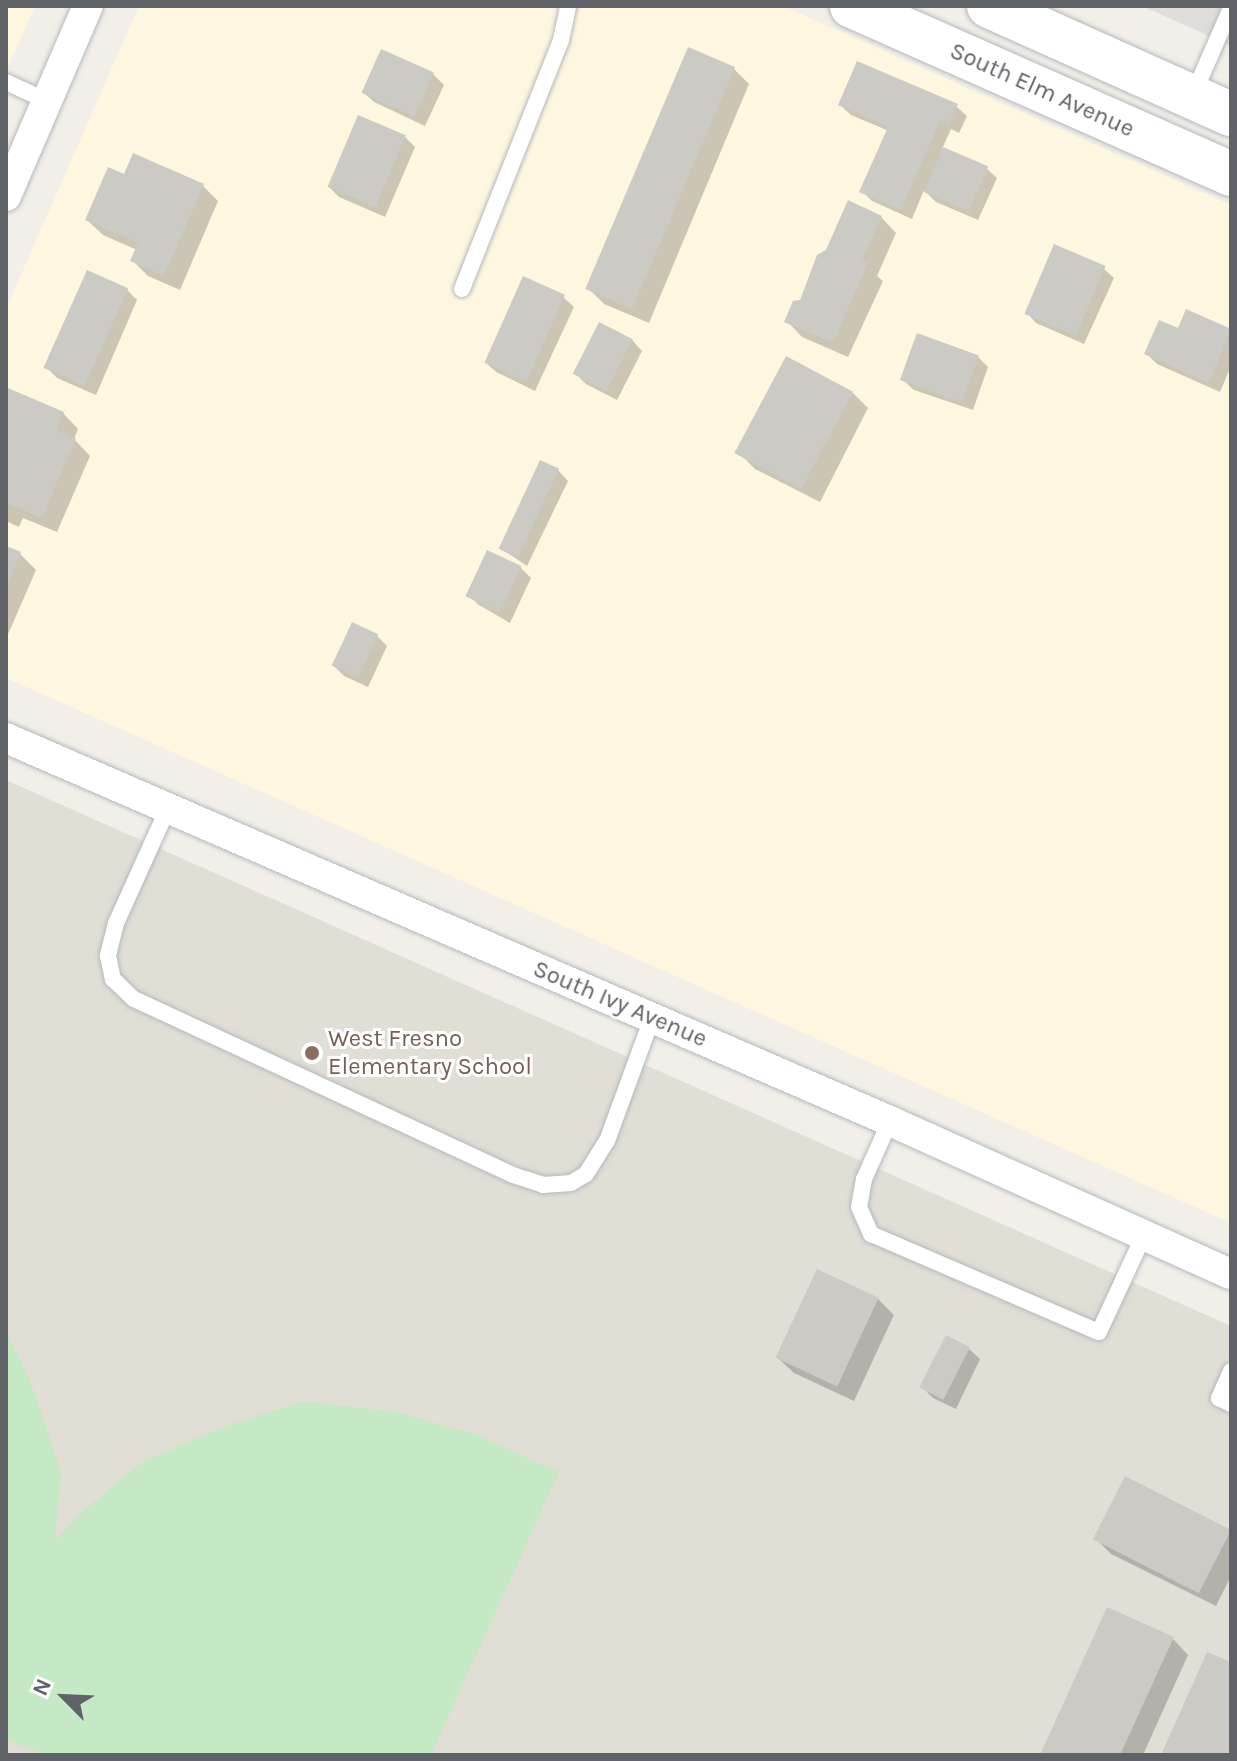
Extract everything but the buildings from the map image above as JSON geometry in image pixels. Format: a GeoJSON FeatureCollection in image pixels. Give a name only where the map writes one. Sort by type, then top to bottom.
{"type":"FeatureCollection","features":[{"type":"Feature","properties":{"kind":"main road","name":"South Elm Avenue"},"geometry":{"type":"LineString","coordinates":[[852,6],[1231,174]]}},
{"type":"Feature","properties":{"kind":"main road"},"geometry":{"type":"LineString","coordinates":[[989,6],[1231,114]]}},
{"type":"Feature","properties":{"kind":"street"},"geometry":{"type":"LineString","coordinates":[[10,176],[88,6]]}},
{"type":"Feature","properties":{"kind":"street","name":"South Ivy Avenue"},"geometry":{"type":"LineString","coordinates":[[6,738],[890,1121],[1231,1274]]}},
{"type":"Feature","properties":{"kind":"lane"},"geometry":{"type":"LineString","coordinates":[[462,289],[561,40],[568,6]]}},
{"type":"Feature","properties":{"kind":"lane"},"geometry":{"type":"LineString","coordinates":[[1192,96],[1231,8]]}},
{"type":"Feature","properties":{"kind":"lane"},"geometry":{"type":"LineString","coordinates":[[6,82],[47,101]]}},
{"type":"Feature","properties":{"kind":"lane"},"geometry":{"type":"LineString","coordinates":[[168,808],[116,923],[108,956],[113,979],[134,999],[513,1175],[543,1185],[571,1183],[586,1174],[607,1141],[652,1018]]}},
{"type":"Feature","properties":{"kind":"lane"},"geometry":{"type":"LineString","coordinates":[[890,1121],[864,1179],[859,1207],[871,1234],[1099,1332],[1144,1235]]}},
{"type":"Feature","properties":{"kind":"lane"},"geometry":{"type":"LineString","coordinates":[[1231,1371],[1219,1398],[1231,1404]]}},
{"type":"Feature","properties":{"kind":"shaded area"},"geometry":{"type":"Polygon","coordinates":[[[6,6],[35,6],[6,71],[6,6]]]}},
{"type":"Feature","properties":{"kind":"shaded area"},"geometry":{"type":"Polygon","coordinates":[[[139,6],[783,6],[1231,205],[1231,1223],[6,678],[6,309],[139,6]]]}},
{"type":"Feature","properties":{"kind":"shaded area"},"geometry":{"type":"Polygon","coordinates":[[[1142,6],[1231,6],[1231,46],[1220,41],[1142,6]]]}},
{"type":"Feature","properties":{"kind":"shaded area","name":"West Fresno Elementary School"},"geometry":{"type":"Polygon","coordinates":[[[6,780],[1231,1326],[1231,1755],[6,1755],[6,780]]]}},
{"type":"Feature","properties":{"kind":"green space"},"geometry":{"type":"Polygon","coordinates":[[[6,1330],[35,1393],[61,1472],[55,1541],[77,1516],[142,1462],[225,1426],[304,1401],[396,1412],[475,1434],[559,1472],[431,1755],[43,1755],[6,1739],[6,1330]]]}},
{"type":"Feature","properties":{"kind":"place","name":"West Fresno Elementary School"},"geometry":{"type":"Point","coordinates":[312,1053]}}]}
